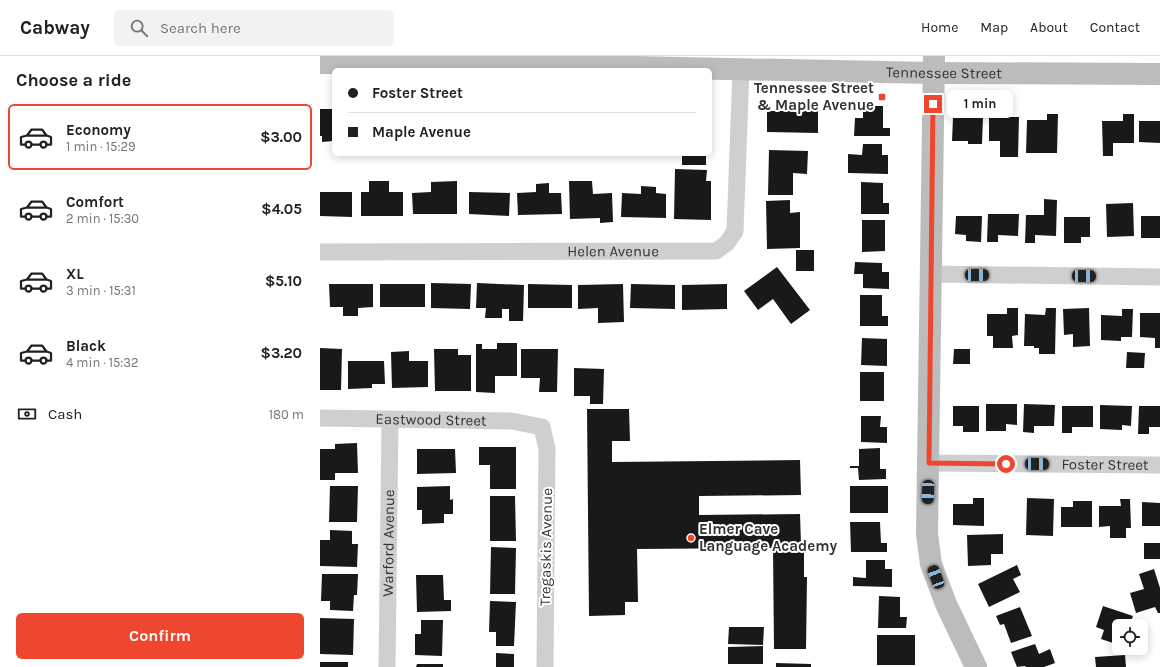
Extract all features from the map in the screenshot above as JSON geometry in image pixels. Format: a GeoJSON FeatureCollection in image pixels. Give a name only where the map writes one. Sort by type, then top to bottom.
{"type":"FeatureCollection","features":[{"type":"Feature","properties":{"kind":"main road","name":"Tennessee Street"},"geometry":{"type":"LineString","coordinates":[[320,64],[432,63],[690,68]]}},
{"type":"Feature","properties":{"kind":"main road","name":"Tennessee Street"},"geometry":{"type":"LineString","coordinates":[[712,68],[933,64],[1160,74]]}},
{"type":"Feature","properties":{"kind":"main road"},"geometry":{"type":"LineString","coordinates":[[933,64],[927,534],[931,564],[946,604],[976,667]]}},
{"type":"Feature","properties":{"kind":"street","name":"Helen Avenue"},"geometry":{"type":"LineString","coordinates":[[320,252],[716,251],[727,243],[734,231],[741,69]]}},
{"type":"Feature","properties":{"kind":"street"},"geometry":{"type":"LineString","coordinates":[[931,274],[1160,277]]}},
{"type":"Feature","properties":{"kind":"street","name":"Eastwood Street"},"geometry":{"type":"LineString","coordinates":[[320,418],[512,421],[542,427]]}},
{"type":"Feature","properties":{"kind":"street","name":"Warford Avenue"},"geometry":{"type":"LineString","coordinates":[[387,667],[390,419]]}},
{"type":"Feature","properties":{"kind":"street","name":"Tregaskis Avenue"},"geometry":{"type":"LineString","coordinates":[[542,427],[547,449],[545,667]]}},
{"type":"Feature","properties":{"kind":"street","name":"Foster Street"},"geometry":{"type":"LineString","coordinates":[[929,463],[1160,465]]}},
{"type":"Feature","properties":{"kind":"building"},"geometry":{"type":"Polygon","coordinates":[[[863,106],[883,106],[883,128],[890,128],[890,136],[854,136],[855,118],[863,118],[863,106]]]}},
{"type":"Feature","properties":{"kind":"building"},"geometry":{"type":"Polygon","coordinates":[[[320,109],[332,109],[332,141],[322,142],[322,136],[320,136],[320,109]]]}},
{"type":"Feature","properties":{"kind":"building"},"geometry":{"type":"Polygon","coordinates":[[[767,111],[818,111],[818,133],[767,132],[767,111]]]}},
{"type":"Feature","properties":{"kind":"building"},"geometry":{"type":"Polygon","coordinates":[[[1047,114],[1058,114],[1057,153],[1026,153],[1027,120],[1047,120],[1047,114]]]}},
{"type":"Feature","properties":{"kind":"building"},"geometry":{"type":"Polygon","coordinates":[[[1123,114],[1134,114],[1134,143],[1113,143],[1113,156],[1103,156],[1102,121],[1123,121],[1123,114]]]}},
{"type":"Feature","properties":{"kind":"building"},"geometry":{"type":"Polygon","coordinates":[[[989,117],[1019,117],[1018,157],[1000,157],[1000,141],[989,141],[989,117]]]}},
{"type":"Feature","properties":{"kind":"building"},"geometry":{"type":"Polygon","coordinates":[[[953,118],[983,118],[982,144],[968,144],[968,141],[952,141],[953,118]]]}},
{"type":"Feature","properties":{"kind":"building"},"geometry":{"type":"Polygon","coordinates":[[[1139,121],[1160,121],[1160,143],[1139,142],[1139,121]]]}},
{"type":"Feature","properties":{"kind":"building"},"geometry":{"type":"Polygon","coordinates":[[[863,144],[882,144],[882,155],[888,155],[888,174],[848,173],[848,154],[862,155],[863,144]]]}},
{"type":"Feature","properties":{"kind":"building"},"geometry":{"type":"Polygon","coordinates":[[[769,150],[808,151],[807,174],[793,173],[793,195],[768,195],[769,150]]]}},
{"type":"Feature","properties":{"kind":"building"},"geometry":{"type":"Polygon","coordinates":[[[682,156],[706,156],[706,165],[682,165],[682,156]]]}},
{"type":"Feature","properties":{"kind":"building"},"geometry":{"type":"Polygon","coordinates":[[[675,169],[707,170],[706,181],[711,181],[711,220],[674,219],[675,169]]]}},
{"type":"Feature","properties":{"kind":"building"},"geometry":{"type":"Polygon","coordinates":[[[369,181],[389,181],[389,192],[403,192],[403,216],[361,216],[361,192],[369,192],[369,181]]]}},
{"type":"Feature","properties":{"kind":"building"},"geometry":{"type":"Polygon","coordinates":[[[457,181],[457,214],[413,214],[412,193],[431,192],[431,182],[457,181]]]}},
{"type":"Feature","properties":{"kind":"building"},"geometry":{"type":"Polygon","coordinates":[[[569,181],[592,181],[593,194],[612,193],[613,222],[600,223],[600,218],[570,219],[569,181]]]}},
{"type":"Feature","properties":{"kind":"building"},"geometry":{"type":"Polygon","coordinates":[[[861,182],[883,183],[883,203],[889,203],[889,214],[861,214],[861,182]]]}},
{"type":"Feature","properties":{"kind":"building"},"geometry":{"type":"Polygon","coordinates":[[[549,183],[549,193],[561,193],[562,214],[518,215],[517,193],[536,192],[536,184],[549,183]]]}},
{"type":"Feature","properties":{"kind":"building"},"geometry":{"type":"Polygon","coordinates":[[[641,186],[656,187],[656,193],[666,194],[666,218],[621,217],[622,193],[641,194],[641,186]]]}},
{"type":"Feature","properties":{"kind":"building"},"geometry":{"type":"Polygon","coordinates":[[[320,192],[352,192],[352,217],[320,216],[320,192]]]}},
{"type":"Feature","properties":{"kind":"building"},"geometry":{"type":"Polygon","coordinates":[[[469,192],[510,193],[509,216],[469,214],[469,192]]]}},
{"type":"Feature","properties":{"kind":"building"},"geometry":{"type":"Polygon","coordinates":[[[1044,199],[1057,200],[1056,236],[1035,235],[1035,243],[1025,243],[1026,215],[1044,215],[1044,199]]]}},
{"type":"Feature","properties":{"kind":"building"},"geometry":{"type":"Polygon","coordinates":[[[790,200],[790,213],[800,212],[800,248],[767,249],[766,201],[790,200]]]}},
{"type":"Feature","properties":{"kind":"building"},"geometry":{"type":"Polygon","coordinates":[[[1133,203],[1134,236],[1107,237],[1106,204],[1133,203]]]}},
{"type":"Feature","properties":{"kind":"building"},"geometry":{"type":"Polygon","coordinates":[[[988,214],[1019,214],[1018,236],[998,235],[998,242],[987,242],[988,214]]]}},
{"type":"Feature","properties":{"kind":"building"},"geometry":{"type":"Polygon","coordinates":[[[956,216],[982,216],[981,242],[966,241],[966,235],[955,234],[956,216]]]}},
{"type":"Feature","properties":{"kind":"building"},"geometry":{"type":"Polygon","coordinates":[[[1141,216],[1160,216],[1160,238],[1141,238],[1141,216]]]}},
{"type":"Feature","properties":{"kind":"building"},"geometry":{"type":"Polygon","coordinates":[[[1064,217],[1090,217],[1090,237],[1081,237],[1081,243],[1064,243],[1064,217]]]}},
{"type":"Feature","properties":{"kind":"building"},"geometry":{"type":"Polygon","coordinates":[[[862,220],[885,220],[885,251],[862,252],[862,220]]]}},
{"type":"Feature","properties":{"kind":"building"},"geometry":{"type":"Polygon","coordinates":[[[796,250],[814,250],[814,271],[796,271],[796,250]]]}},
{"type":"Feature","properties":{"kind":"building"},"geometry":{"type":"Polygon","coordinates":[[[855,262],[882,263],[882,272],[889,272],[889,289],[863,288],[863,274],[854,274],[855,262]]]}},
{"type":"Feature","properties":{"kind":"building"},"geometry":{"type":"Polygon","coordinates":[[[777,267],[810,310],[791,324],[773,299],[758,310],[744,291],[777,267]]]}},
{"type":"Feature","properties":{"kind":"building"},"geometry":{"type":"Polygon","coordinates":[[[431,283],[471,284],[470,309],[431,308],[431,283]]]}},
{"type":"Feature","properties":{"kind":"building"},"geometry":{"type":"Polygon","coordinates":[[[477,283],[524,285],[523,321],[509,321],[509,309],[502,309],[502,318],[485,318],[486,308],[476,308],[477,283]]]}},
{"type":"Feature","properties":{"kind":"building"},"geometry":{"type":"Polygon","coordinates":[[[329,284],[373,284],[373,307],[358,308],[358,316],[343,316],[343,307],[330,307],[329,284]]]}},
{"type":"Feature","properties":{"kind":"building"},"geometry":{"type":"Polygon","coordinates":[[[380,284],[425,284],[425,307],[380,307],[380,284]]]}},
{"type":"Feature","properties":{"kind":"building"},"geometry":{"type":"Polygon","coordinates":[[[528,284],[572,285],[572,308],[528,308],[528,284]]]}},
{"type":"Feature","properties":{"kind":"building"},"geometry":{"type":"Polygon","coordinates":[[[623,284],[624,322],[598,323],[598,308],[578,309],[578,285],[623,284]]]}},
{"type":"Feature","properties":{"kind":"building"},"geometry":{"type":"Polygon","coordinates":[[[631,284],[675,285],[675,309],[630,308],[631,284]]]}},
{"type":"Feature","properties":{"kind":"building"},"geometry":{"type":"Polygon","coordinates":[[[727,284],[727,309],[682,310],[682,285],[727,284]]]}},
{"type":"Feature","properties":{"kind":"building"},"geometry":{"type":"Polygon","coordinates":[[[860,295],[882,295],[882,316],[888,316],[888,326],[860,326],[860,295]]]}},
{"type":"Feature","properties":{"kind":"building"},"geometry":{"type":"Polygon","coordinates":[[[1007,308],[1018,308],[1018,335],[1012,336],[1013,348],[993,348],[993,336],[987,336],[987,314],[1007,314],[1007,308]]]}},
{"type":"Feature","properties":{"kind":"building"},"geometry":{"type":"Polygon","coordinates":[[[1046,308],[1056,308],[1055,354],[1039,354],[1039,348],[1034,348],[1034,346],[1024,346],[1025,314],[1045,315],[1046,308]]]}},
{"type":"Feature","properties":{"kind":"building"},"geometry":{"type":"Polygon","coordinates":[[[1089,308],[1090,346],[1073,347],[1073,334],[1064,335],[1063,309],[1089,308]]]}},
{"type":"Feature","properties":{"kind":"building"},"geometry":{"type":"Polygon","coordinates":[[[1122,309],[1133,309],[1132,337],[1121,337],[1121,341],[1101,340],[1101,315],[1122,316],[1122,309]]]}},
{"type":"Feature","properties":{"kind":"building"},"geometry":{"type":"Polygon","coordinates":[[[1140,313],[1160,313],[1160,348],[1155,348],[1155,338],[1140,337],[1140,313]]]}},
{"type":"Feature","properties":{"kind":"building"},"geometry":{"type":"Polygon","coordinates":[[[862,338],[887,339],[887,366],[861,365],[862,338]]]}},
{"type":"Feature","properties":{"kind":"building"},"geometry":{"type":"Polygon","coordinates":[[[497,343],[517,343],[517,376],[495,376],[495,393],[476,392],[476,344],[482,344],[482,349],[497,349],[497,343]]]}},
{"type":"Feature","properties":{"kind":"building"},"geometry":{"type":"Polygon","coordinates":[[[320,348],[342,349],[341,390],[320,390],[320,348]]]}},
{"type":"Feature","properties":{"kind":"building"},"geometry":{"type":"Polygon","coordinates":[[[434,349],[458,349],[458,355],[471,355],[471,391],[435,391],[434,349]]]}},
{"type":"Feature","properties":{"kind":"building"},"geometry":{"type":"Polygon","coordinates":[[[521,349],[558,349],[557,392],[539,392],[540,378],[521,378],[521,349]]]}},
{"type":"Feature","properties":{"kind":"building"},"geometry":{"type":"Polygon","coordinates":[[[954,349],[970,349],[970,364],[953,364],[954,349]]]}},
{"type":"Feature","properties":{"kind":"building"},"geometry":{"type":"Polygon","coordinates":[[[409,351],[409,361],[428,361],[428,387],[392,388],[391,352],[409,351]]]}},
{"type":"Feature","properties":{"kind":"building"},"geometry":{"type":"Polygon","coordinates":[[[1127,352],[1145,353],[1144,368],[1126,368],[1127,352]]]}},
{"type":"Feature","properties":{"kind":"building"},"geometry":{"type":"Polygon","coordinates":[[[348,361],[384,361],[385,384],[372,384],[372,388],[348,389],[348,361]]]}},
{"type":"Feature","properties":{"kind":"building"},"geometry":{"type":"Polygon","coordinates":[[[574,368],[604,369],[603,404],[590,404],[590,396],[574,396],[574,368]]]}},
{"type":"Feature","properties":{"kind":"building"},"geometry":{"type":"Polygon","coordinates":[[[860,372],[884,372],[884,401],[860,401],[860,372]]]}},
{"type":"Feature","properties":{"kind":"building"},"geometry":{"type":"Polygon","coordinates":[[[986,404],[1017,404],[1017,425],[1006,424],[1006,431],[986,431],[986,404]]]}},
{"type":"Feature","properties":{"kind":"building"},"geometry":{"type":"Polygon","coordinates":[[[1024,404],[1055,405],[1054,426],[1034,426],[1034,433],[1023,432],[1024,404]]]}},
{"type":"Feature","properties":{"kind":"building"},"geometry":{"type":"Polygon","coordinates":[[[1100,405],[1132,406],[1131,426],[1122,425],[1122,430],[1100,429],[1100,405]]]}},
{"type":"Feature","properties":{"kind":"building"},"geometry":{"type":"Polygon","coordinates":[[[953,406],[979,406],[979,432],[963,432],[963,426],[953,426],[953,406]]]}},
{"type":"Feature","properties":{"kind":"building"},"geometry":{"type":"Polygon","coordinates":[[[1062,406],[1093,406],[1093,427],[1072,427],[1072,433],[1062,433],[1062,406]]]}},
{"type":"Feature","properties":{"kind":"building"},"geometry":{"type":"Polygon","coordinates":[[[1139,406],[1160,406],[1160,427],[1149,427],[1149,434],[1138,434],[1139,406]]]}},
{"type":"Feature","properties":{"kind":"building"},"geometry":{"type":"Polygon","coordinates":[[[587,409],[629,409],[630,441],[612,441],[612,462],[800,460],[801,495],[699,496],[699,515],[800,514],[801,544],[785,544],[785,549],[804,549],[804,577],[807,577],[806,649],[774,649],[773,548],[637,549],[638,602],[625,602],[625,615],[589,616],[587,409]]]}},
{"type":"Feature","properties":{"kind":"building"},"geometry":{"type":"Polygon","coordinates":[[[861,416],[881,416],[880,427],[887,427],[887,443],[861,442],[861,416]]]}},
{"type":"Feature","properties":{"kind":"building"},"geometry":{"type":"Polygon","coordinates":[[[357,443],[358,473],[335,473],[335,480],[320,480],[320,449],[335,449],[335,444],[357,443]]]}},
{"type":"Feature","properties":{"kind":"building"},"geometry":{"type":"Polygon","coordinates":[[[479,447],[516,447],[516,489],[490,489],[490,465],[479,465],[479,447]]]}},
{"type":"Feature","properties":{"kind":"building"},"geometry":{"type":"Polygon","coordinates":[[[880,448],[880,469],[886,469],[886,479],[859,480],[858,468],[850,468],[850,466],[859,466],[859,449],[880,448]]]}},
{"type":"Feature","properties":{"kind":"building"},"geometry":{"type":"Polygon","coordinates":[[[417,449],[455,449],[456,473],[417,474],[417,449]]]}},
{"type":"Feature","properties":{"kind":"building"},"geometry":{"type":"Polygon","coordinates":[[[330,486],[358,486],[357,522],[329,522],[330,486]]]}},
{"type":"Feature","properties":{"kind":"building"},"geometry":{"type":"Polygon","coordinates":[[[450,486],[450,500],[453,499],[453,514],[444,514],[444,523],[422,524],[422,510],[417,510],[417,487],[450,486]]]}},
{"type":"Feature","properties":{"kind":"building"},"geometry":{"type":"Polygon","coordinates":[[[850,486],[888,486],[888,513],[850,513],[850,486]]]}},
{"type":"Feature","properties":{"kind":"building"},"geometry":{"type":"Polygon","coordinates":[[[490,496],[515,496],[516,541],[490,541],[490,496]]]}},
{"type":"Feature","properties":{"kind":"building"},"geometry":{"type":"Polygon","coordinates":[[[973,498],[984,498],[984,526],[953,525],[953,504],[973,504],[973,498]]]}},
{"type":"Feature","properties":{"kind":"building"},"geometry":{"type":"Polygon","coordinates":[[[1027,498],[1054,499],[1053,536],[1026,535],[1027,498]]]}},
{"type":"Feature","properties":{"kind":"building"},"geometry":{"type":"Polygon","coordinates":[[[1120,499],[1130,499],[1131,528],[1126,528],[1126,538],[1110,538],[1110,526],[1099,527],[1099,506],[1121,506],[1120,499]]]}},
{"type":"Feature","properties":{"kind":"building"},"geometry":{"type":"Polygon","coordinates":[[[1073,501],[1092,501],[1092,527],[1061,527],[1061,507],[1073,507],[1073,501]]]}},
{"type":"Feature","properties":{"kind":"building"},"geometry":{"type":"Polygon","coordinates":[[[1142,502],[1160,503],[1160,526],[1142,526],[1142,502]]]}},
{"type":"Feature","properties":{"kind":"building"},"geometry":{"type":"Polygon","coordinates":[[[850,522],[880,522],[881,543],[887,543],[887,552],[851,552],[850,522]]]}},
{"type":"Feature","properties":{"kind":"building"},"geometry":{"type":"Polygon","coordinates":[[[330,530],[352,531],[352,544],[358,544],[357,567],[320,566],[320,540],[330,540],[330,530]]]}},
{"type":"Feature","properties":{"kind":"building"},"geometry":{"type":"Polygon","coordinates":[[[1003,534],[1003,554],[991,554],[991,565],[968,566],[967,535],[1003,534]]]}},
{"type":"Feature","properties":{"kind":"building"},"geometry":{"type":"Polygon","coordinates":[[[1144,543],[1160,543],[1160,559],[1144,559],[1144,543]]]}},
{"type":"Feature","properties":{"kind":"building"},"geometry":{"type":"Polygon","coordinates":[[[491,547],[516,548],[515,594],[490,594],[491,547]]]}},
{"type":"Feature","properties":{"kind":"building"},"geometry":{"type":"Polygon","coordinates":[[[866,560],[885,560],[885,569],[892,569],[892,587],[853,586],[853,577],[866,578],[866,560]]]}},
{"type":"Feature","properties":{"kind":"building"},"geometry":{"type":"Polygon","coordinates":[[[1017,565],[1021,575],[1013,579],[1020,592],[989,607],[978,584],[1017,565]]]}},
{"type":"Feature","properties":{"kind":"building"},"geometry":{"type":"Polygon","coordinates":[[[1154,569],[1160,588],[1160,613],[1158,613],[1155,607],[1136,613],[1130,593],[1144,589],[1139,574],[1154,569]]]}},
{"type":"Feature","properties":{"kind":"building"},"geometry":{"type":"Polygon","coordinates":[[[322,574],[358,574],[357,595],[354,595],[353,611],[330,610],[330,601],[321,601],[322,574]]]}},
{"type":"Feature","properties":{"kind":"building"},"geometry":{"type":"Polygon","coordinates":[[[416,575],[443,575],[444,600],[451,600],[451,611],[417,612],[416,575]]]}},
{"type":"Feature","properties":{"kind":"building"},"geometry":{"type":"Polygon","coordinates":[[[879,596],[900,597],[900,617],[907,617],[906,628],[878,628],[879,596]]]}},
{"type":"Feature","properties":{"kind":"building"},"geometry":{"type":"Polygon","coordinates":[[[490,601],[516,602],[514,646],[496,646],[496,632],[489,632],[490,601]]]}},
{"type":"Feature","properties":{"kind":"building"},"geometry":{"type":"Polygon","coordinates":[[[1103,606],[1133,616],[1132,619],[1112,619],[1112,643],[1101,639],[1104,630],[1096,627],[1103,606]]]}},
{"type":"Feature","properties":{"kind":"building"},"geometry":{"type":"Polygon","coordinates":[[[1020,607],[1032,636],[1011,643],[1004,624],[1000,625],[996,616],[1020,607]]]}},
{"type":"Feature","properties":{"kind":"building"},"geometry":{"type":"Polygon","coordinates":[[[320,618],[354,619],[353,655],[320,654],[320,618]]]}},
{"type":"Feature","properties":{"kind":"building"},"geometry":{"type":"Polygon","coordinates":[[[421,620],[443,620],[442,656],[415,655],[415,634],[421,634],[421,620]]]}},
{"type":"Feature","properties":{"kind":"building"},"geometry":{"type":"Polygon","coordinates":[[[729,627],[764,627],[763,645],[728,644],[729,627]]]}},
{"type":"Feature","properties":{"kind":"building"},"geometry":{"type":"Polygon","coordinates":[[[877,635],[915,635],[915,665],[877,665],[877,635]]]}},
{"type":"Feature","properties":{"kind":"building"},"geometry":{"type":"Polygon","coordinates":[[[1035,644],[1039,654],[1050,649],[1055,663],[1044,667],[1017,667],[1011,652],[1035,644]]]}},
{"type":"Feature","properties":{"kind":"building"},"geometry":{"type":"Polygon","coordinates":[[[763,646],[763,664],[728,664],[728,647],[763,646]]]}},
{"type":"Feature","properties":{"kind":"building"},"geometry":{"type":"Polygon","coordinates":[[[496,653],[514,654],[514,667],[496,667],[496,653]]]}},
{"type":"Feature","properties":{"kind":"building"},"geometry":{"type":"Polygon","coordinates":[[[1125,655],[1126,667],[1096,667],[1095,657],[1125,655]]]}},
{"type":"Feature","properties":{"kind":"building"},"geometry":{"type":"Polygon","coordinates":[[[320,662],[348,662],[348,667],[320,667],[320,662]]]}},
{"type":"Feature","properties":{"kind":"building"},"geometry":{"type":"Polygon","coordinates":[[[776,663],[811,664],[811,667],[776,667],[776,663]]]}},
{"type":"Feature","properties":{"kind":"building"},"geometry":{"type":"Polygon","coordinates":[[[417,664],[443,664],[443,667],[416,667],[417,664]]]}},
{"type":"Feature","properties":{"kind":"place","name":"Tennessee Street & Maple Avenue"},"geometry":{"type":"Point","coordinates":[882,97]}},
{"type":"Feature","properties":{"kind":"place","name":"Elmer Cave Language Academy"},"geometry":{"type":"Point","coordinates":[691,538]}},
{"type":"Feature","properties":{"kind":"route"},"geometry":{"type":"LineString","coordinates":[[933,104],[929,463],[1006,464]]}}]}
